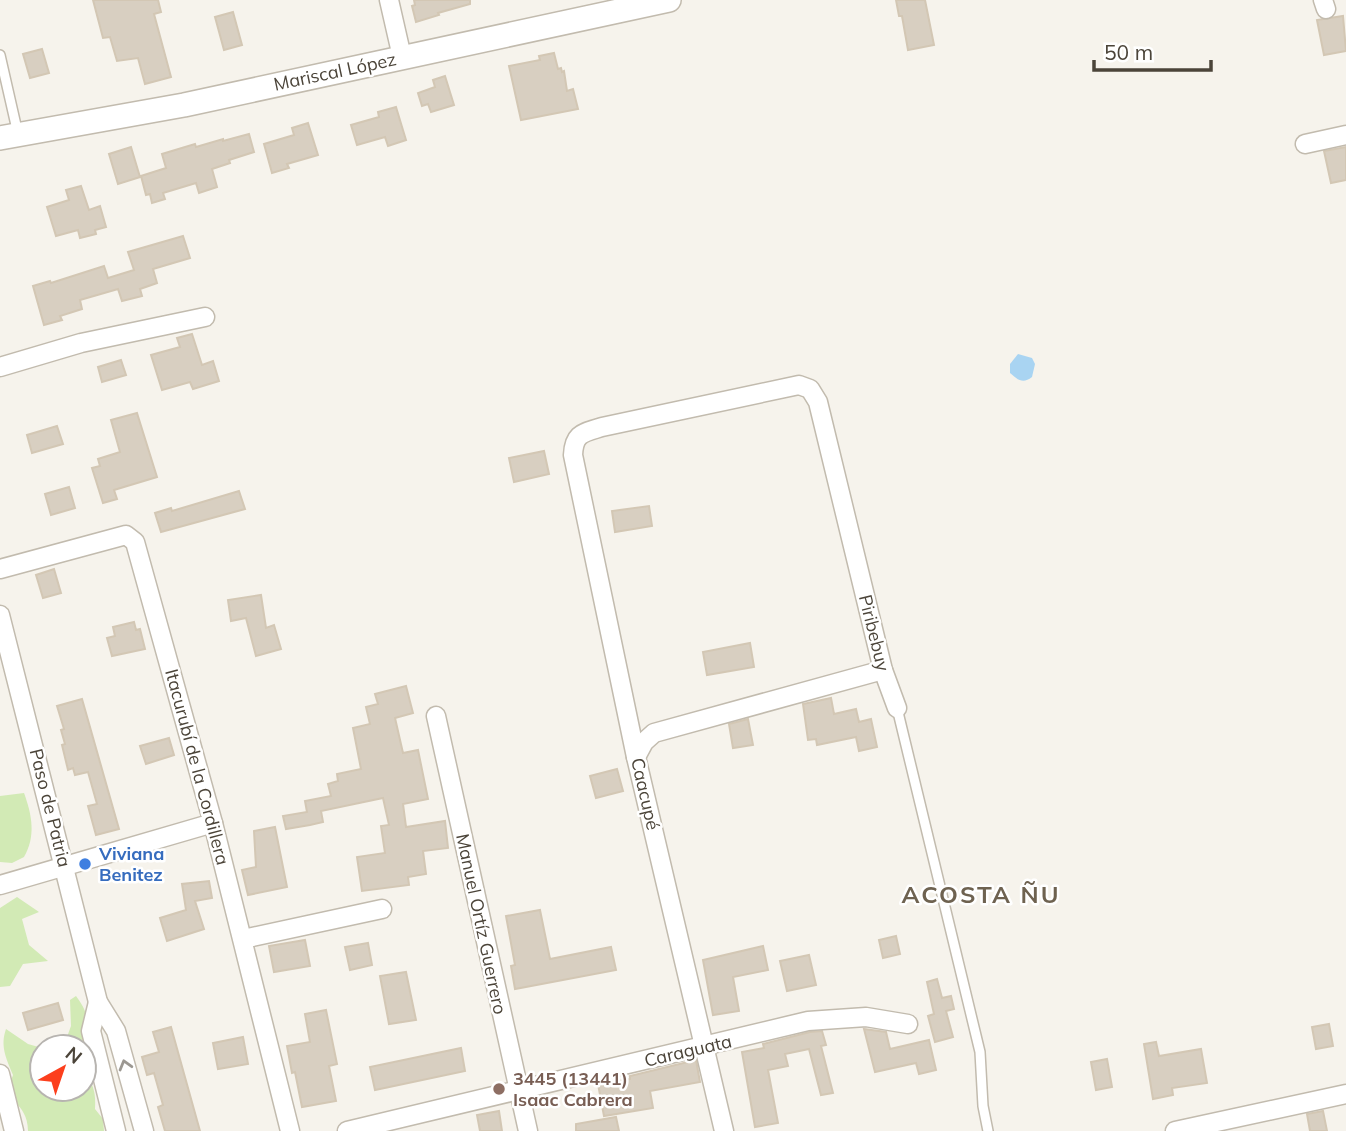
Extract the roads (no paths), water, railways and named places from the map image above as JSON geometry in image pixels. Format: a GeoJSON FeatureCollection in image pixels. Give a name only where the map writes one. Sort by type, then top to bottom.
{"type":"FeatureCollection","features":[{"type":"Feature","properties":{"kind":"street"},"geometry":{"type":"LineString","coordinates":[[389,0],[402,57]]}},
{"type":"Feature","properties":{"kind":"street","name":"Mariscal López"},"geometry":{"type":"LineString","coordinates":[[9,136],[184,105],[402,57],[613,6],[669,0]]}},
{"type":"Feature","properties":{"kind":"street"},"geometry":{"type":"LineString","coordinates":[[1304,144],[1346,135]]}},
{"type":"Feature","properties":{"kind":"street"},"geometry":{"type":"LineString","coordinates":[[0,367],[81,343],[205,317]]}},
{"type":"Feature","properties":{"kind":"street","name":"Piribebuy"},"geometry":{"type":"LineString","coordinates":[[573,455],[573,443],[578,437],[602,427],[799,386],[810,389],[818,402],[883,670],[897,708]]}},
{"type":"Feature","properties":{"kind":"street","name":"Caacupé"},"geometry":{"type":"LineString","coordinates":[[573,455],[636,757],[724,1131]]}},
{"type":"Feature","properties":{"kind":"street","name":"Itacurubí de la Cordillera"},"geometry":{"type":"LineString","coordinates":[[0,569],[126,535],[132,538],[137,546],[213,823],[290,1131]]}},
{"type":"Feature","properties":{"kind":"street","name":"Paso de Patria"},"geometry":{"type":"LineString","coordinates":[[0,615],[98,1002],[116,1031],[144,1131]]}},
{"type":"Feature","properties":{"kind":"street"},"geometry":{"type":"LineString","coordinates":[[636,757],[644,742],[654,733],[883,670]]}},
{"type":"Feature","properties":{"kind":"street","name":"Manuel Ortíz Guerrero"},"geometry":{"type":"LineString","coordinates":[[436,716],[528,1131]]}},
{"type":"Feature","properties":{"kind":"street"},"geometry":{"type":"LineString","coordinates":[[0,885],[213,823]]}},
{"type":"Feature","properties":{"kind":"street"},"geometry":{"type":"LineString","coordinates":[[243,939],[382,909]]}},
{"type":"Feature","properties":{"kind":"street","name":"Paso de Patria"},"geometry":{"type":"LineString","coordinates":[[98,1002],[91,1031],[116,1131]]}},
{"type":"Feature","properties":{"kind":"street","name":"Caraguata"},"geometry":{"type":"LineString","coordinates":[[347,1131],[808,1021],[866,1017],[908,1024]]}},
{"type":"Feature","properties":{"kind":"street"},"geometry":{"type":"LineString","coordinates":[[0,1074],[15,1131]]}},
{"type":"Feature","properties":{"kind":"street"},"geometry":{"type":"LineString","coordinates":[[1175,1131],[1346,1094]]}},
{"type":"Feature","properties":{"kind":"lane"},"geometry":{"type":"LineString","coordinates":[[0,55],[9,136]]}},
{"type":"Feature","properties":{"kind":"lane","name":"Piribebuy"},"geometry":{"type":"LineString","coordinates":[[897,708],[980,1052],[983,1106],[988,1131]]}},
{"type":"Feature","properties":{"kind":"water"},"geometry":{"type":"Polygon","coordinates":[[[1018,354],[1032,358],[1035,364],[1032,377],[1023,381],[1010,373],[1010,364],[1018,354]]]}},
{"type":"Feature","properties":{"kind":"place","name":"Viviana Benitez"},"geometry":{"type":"Point","coordinates":[85,864]}},
{"type":"Feature","properties":{"kind":"place","name":"3445 (13441) Isaac Cabrera"},"geometry":{"type":"Point","coordinates":[499,1089]}},
{"type":"Feature","properties":{"kind":"district","name":"ACOSTA ÑU"},"geometry":{"type":"Point","coordinates":[981,895]}}]}
